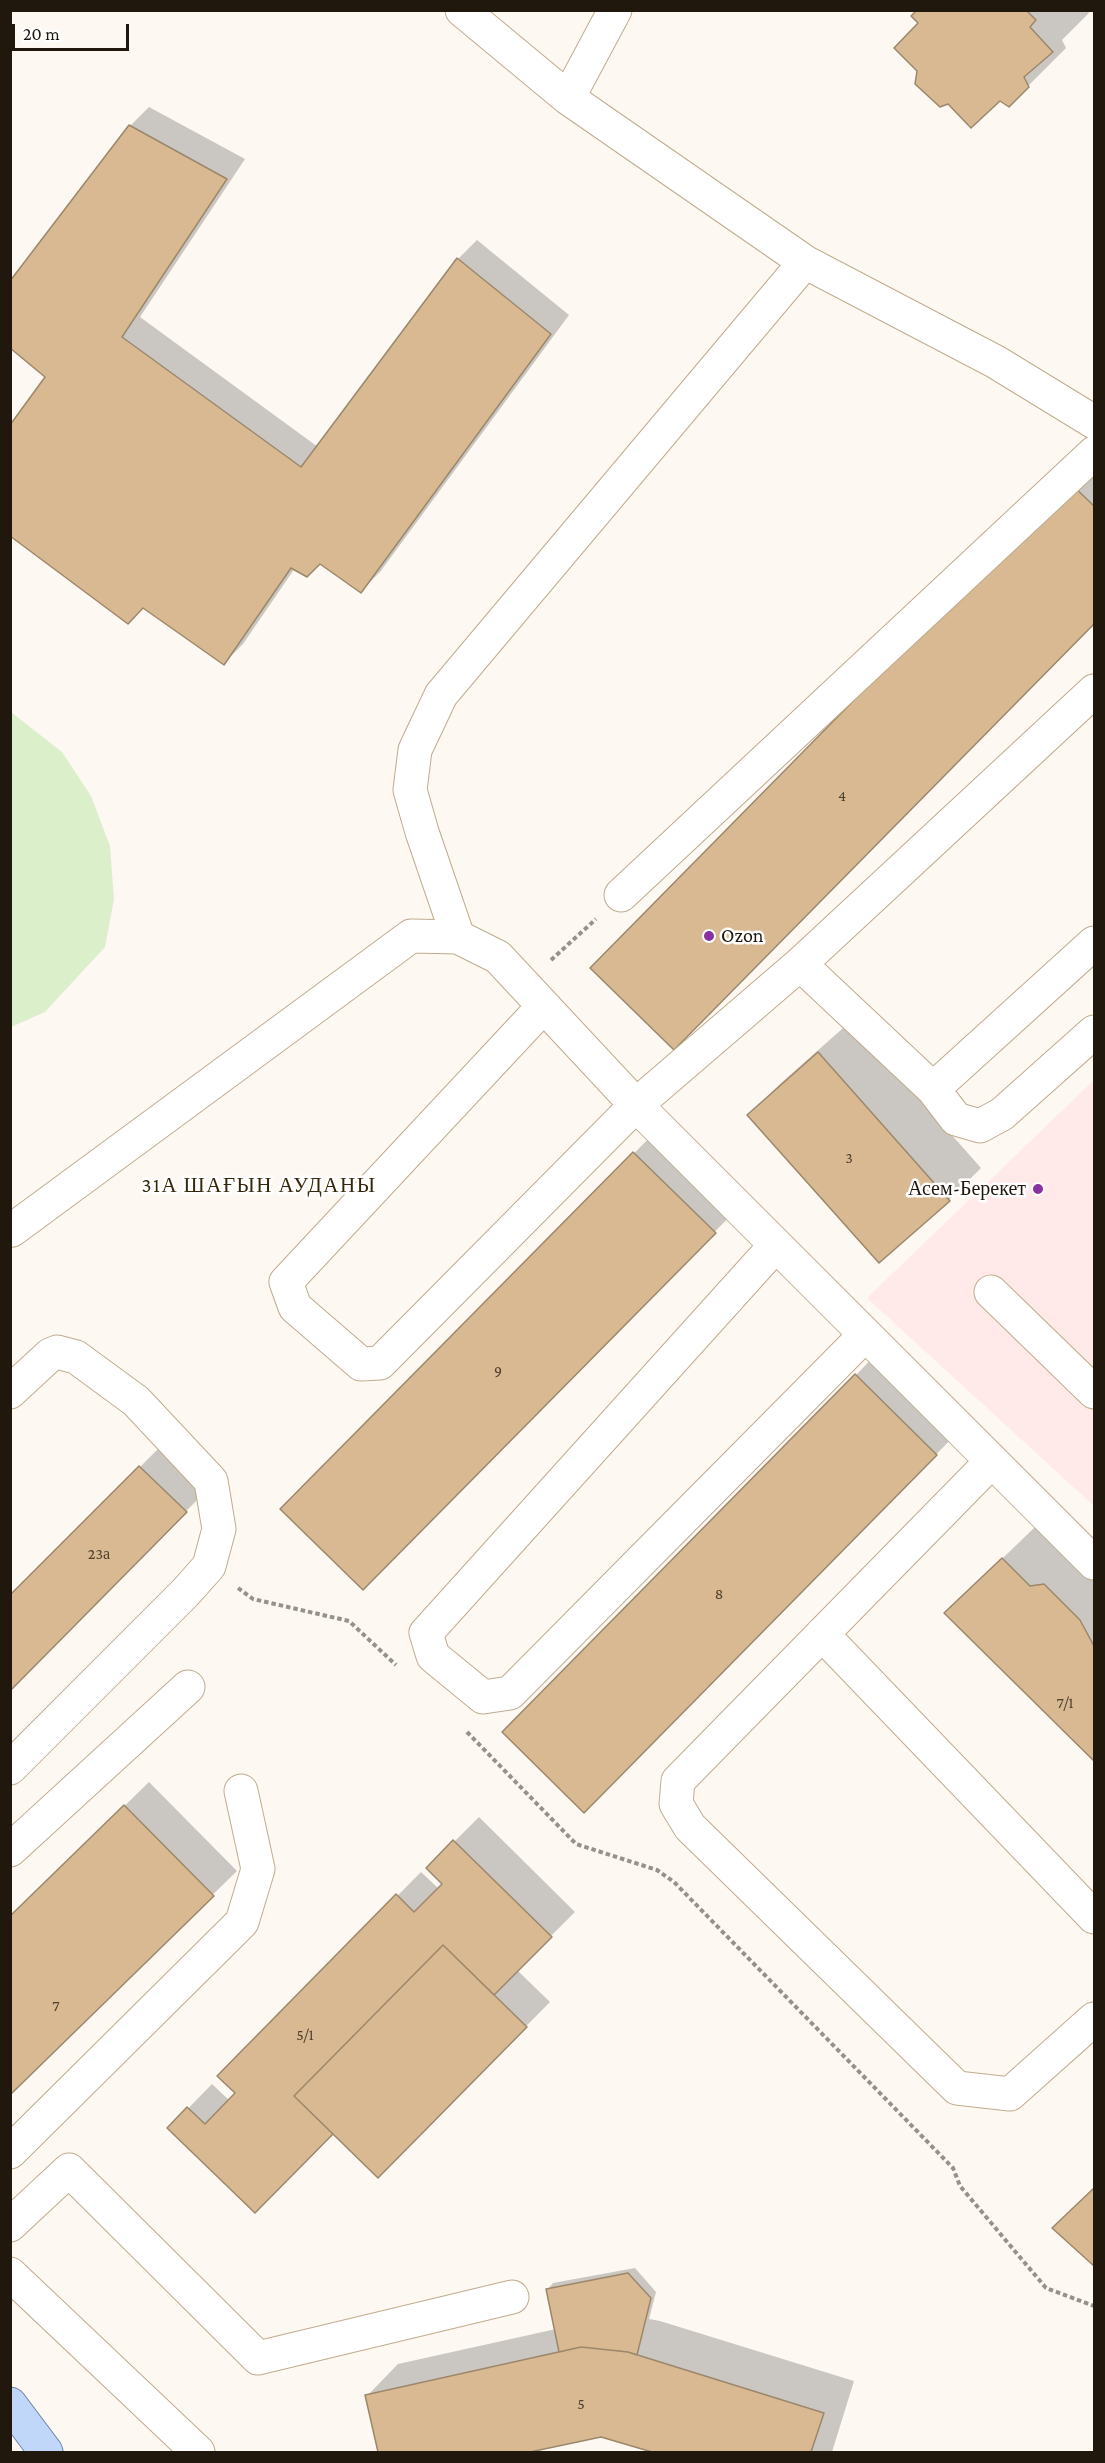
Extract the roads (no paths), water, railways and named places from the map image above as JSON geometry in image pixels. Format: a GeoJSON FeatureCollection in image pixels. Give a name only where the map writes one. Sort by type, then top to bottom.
{"type":"FeatureCollection","features":[{"type":"Feature","properties":{"kind":"main road"},"geometry":{"type":"LineString","coordinates":[[10,2404],[46,2452]]}},
{"type":"Feature","properties":{"kind":"street"},"geometry":{"type":"LineString","coordinates":[[462,10],[568,98],[805,262],[996,362],[1095,422]]}},
{"type":"Feature","properties":{"kind":"street"},"geometry":{"type":"LineString","coordinates":[[568,98],[615,10]]}},
{"type":"Feature","properties":{"kind":"street"},"geometry":{"type":"LineString","coordinates":[[458,937],[410,790],[415,750],[441,695],[805,262]]}},
{"type":"Feature","properties":{"kind":"street"},"geometry":{"type":"LineString","coordinates":[[621,896],[1095,453]]}},
{"type":"Feature","properties":{"kind":"street"},"geometry":{"type":"LineString","coordinates":[[533,996],[286,1282],[295,1307],[361,1364],[380,1363],[636,1106],[800,963],[1092,699]]}},
{"type":"Feature","properties":{"kind":"street"},"geometry":{"type":"LineString","coordinates":[[10,1228],[12,1230],[411,936],[458,937],[498,957],[636,1106],[1095,1563]]}},
{"type":"Feature","properties":{"kind":"street"},"geometry":{"type":"LineString","coordinates":[[933,1089],[1095,943]]}},
{"type":"Feature","properties":{"kind":"street"},"geometry":{"type":"LineString","coordinates":[[800,963],[933,1089],[956,1119],[980,1126],[1002,1114],[1095,1032]]}},
{"type":"Feature","properties":{"kind":"street"},"geometry":{"type":"LineString","coordinates":[[775,1246],[426,1633],[433,1656],[483,1696],[510,1693],[865,1335]]}},
{"type":"Feature","properties":{"kind":"street"},"geometry":{"type":"LineString","coordinates":[[991,1292],[1095,1392]]}},
{"type":"Feature","properties":{"kind":"street"},"geometry":{"type":"LineString","coordinates":[[10,1392],[40,1363],[57,1352],[76,1357],[136,1401],[211,1481],[219,1529],[209,1566],[186,1593],[10,1768]]}},
{"type":"Feature","properties":{"kind":"street"},"geometry":{"type":"LineString","coordinates":[[992,1461],[678,1781],[676,1804],[690,1827],[957,2088],[1010,2094],[1095,2019]]}},
{"type":"Feature","properties":{"kind":"street"},"geometry":{"type":"LineString","coordinates":[[822,1634],[1095,1917]]}},
{"type":"Feature","properties":{"kind":"street"},"geometry":{"type":"LineString","coordinates":[[10,1850],[188,1687]]}},
{"type":"Feature","properties":{"kind":"street"},"geometry":{"type":"LineString","coordinates":[[10,2152],[242,1922],[258,1869],[241,1791]]}},
{"type":"Feature","properties":{"kind":"street"},"geometry":{"type":"LineString","coordinates":[[10,2225],[69,2170],[258,2358],[512,2297]]}},
{"type":"Feature","properties":{"kind":"street"},"geometry":{"type":"LineString","coordinates":[[10,2274],[198,2452]]}},
{"type":"Feature","properties":{"kind":"place","name":"Ozon"},"geometry":{"type":"Point","coordinates":[709,936]}},
{"type":"Feature","properties":{"kind":"place","name":"Асем-Берекет"},"geometry":{"type":"Point","coordinates":[1038,1189]}},
{"type":"Feature","properties":{"kind":"district","name":"31А ШАҒЫН АУДАНЫ"},"geometry":{"type":"Point","coordinates":[259,1186]}}]}
